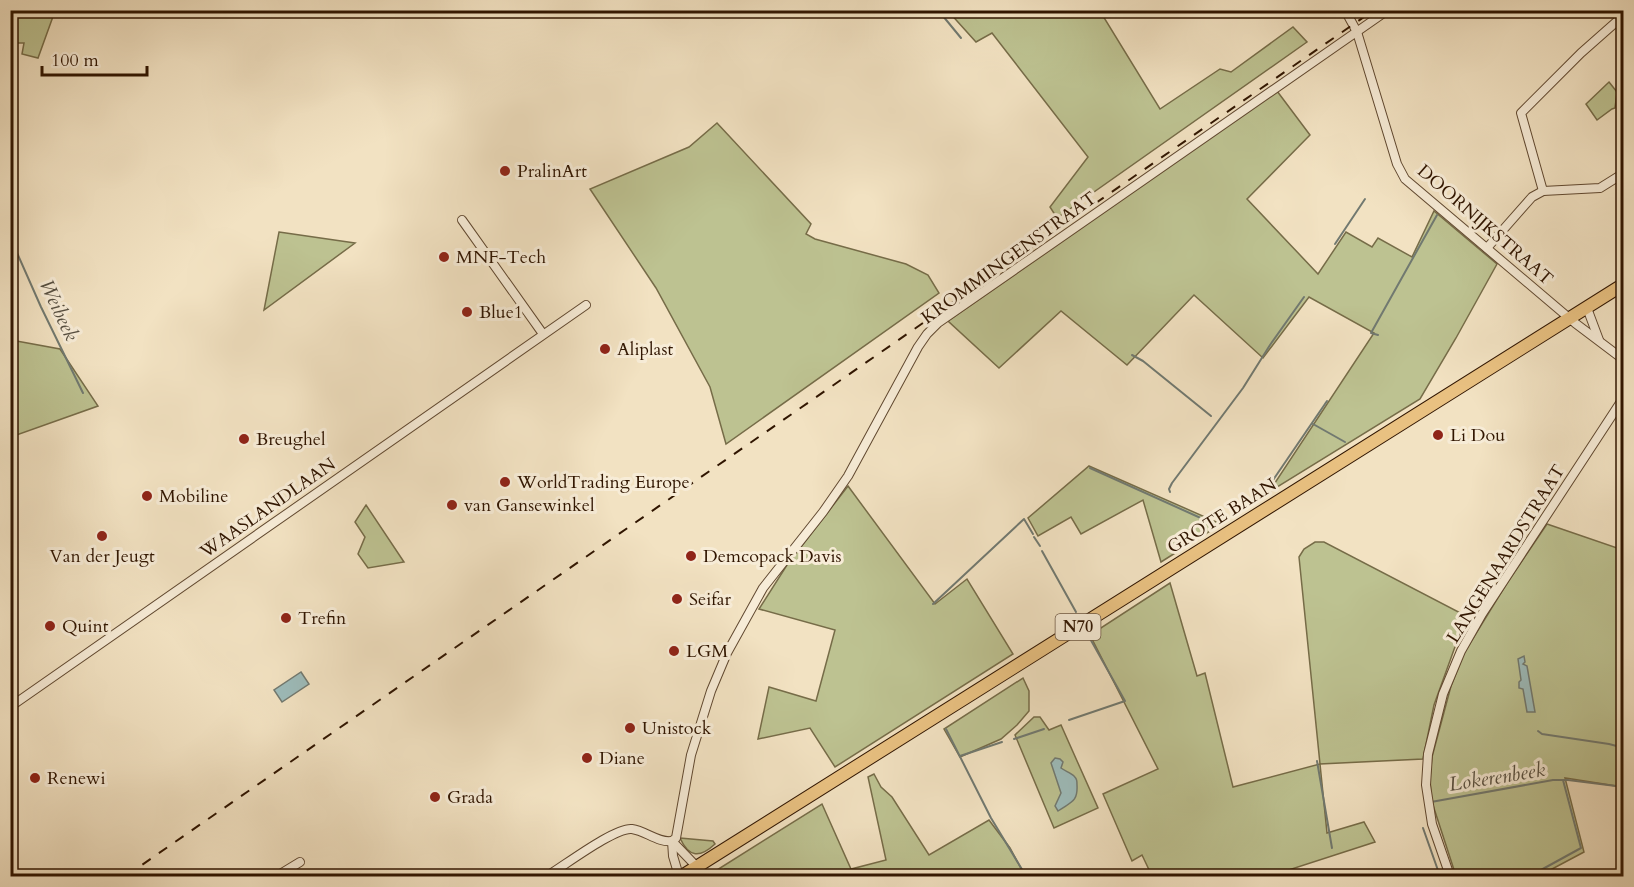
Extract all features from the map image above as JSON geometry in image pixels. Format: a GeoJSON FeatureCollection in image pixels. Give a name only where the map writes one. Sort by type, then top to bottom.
{"type":"FeatureCollection","features":[{"type":"Feature","properties":{"kind":"main road","name":"GROTE BAAN"},"geometry":{"type":"LineString","coordinates":[[697,867],[1623,284]]}},
{"type":"Feature","properties":{"kind":"main road","name":"N70"},"geometry":{"type":"LineString","coordinates":[[680,876],[697,867]]}},
{"type":"Feature","properties":{"kind":"street","name":"DOORNIJKSTRAAT"},"geometry":{"type":"LineString","coordinates":[[1345,10],[1357,32],[1397,164],[1405,179],[1623,360]]}},
{"type":"Feature","properties":{"kind":"street","name":"KROMMINGENSTRAAT"},"geometry":{"type":"LineString","coordinates":[[672,841],[676,838],[691,755],[711,691],[727,653],[763,588],[837,494],[927,334],[938,323],[1388,10]]}},
{"type":"Feature","properties":{"kind":"street"},"geometry":{"type":"LineString","coordinates":[[1543,191],[1521,113],[1623,15]]}},
{"type":"Feature","properties":{"kind":"street"},"geometry":{"type":"LineString","coordinates":[[1487,248],[1532,197],[1543,191],[1600,188],[1623,172]]}},
{"type":"Feature","properties":{"kind":"street"},"geometry":{"type":"LineString","coordinates":[[462,220],[543,334]]}},
{"type":"Feature","properties":{"kind":"street","name":"WAASLANDLAAN"},"geometry":{"type":"LineString","coordinates":[[10,707],[586,304]]}},
{"type":"Feature","properties":{"kind":"street"},"geometry":{"type":"LineString","coordinates":[[1587,308],[1600,341]]}},
{"type":"Feature","properties":{"kind":"street","name":"LANGENAARDSTRAAT"},"geometry":{"type":"LineString","coordinates":[[1450,876],[1432,824],[1426,785],[1428,754],[1443,694],[1461,651],[1482,614],[1623,397]]}},
{"type":"Feature","properties":{"kind":"street"},"geometry":{"type":"LineString","coordinates":[[547,876],[614,833],[626,829],[634,829],[667,842],[672,841]]}},
{"type":"Feature","properties":{"kind":"street"},"geometry":{"type":"LineString","coordinates":[[672,841],[697,867]]}},
{"type":"Feature","properties":{"kind":"street"},"geometry":{"type":"LineString","coordinates":[[672,841],[680,876]]}},
{"type":"Feature","properties":{"kind":"street"},"geometry":{"type":"LineString","coordinates":[[277,876],[300,862]]}},
{"type":"Feature","properties":{"kind":"green space"},"geometry":{"type":"Polygon","coordinates":[[[10,11],[55,11],[38,58],[22,54],[24,43],[11,43],[10,11]]]}},
{"type":"Feature","properties":{"kind":"green space"},"geometry":{"type":"Polygon","coordinates":[[[948,11],[1100,11],[1160,109],[1220,69],[1231,72],[1293,27],[1307,42],[1057,218],[1050,207],[1088,157],[992,33],[976,42],[948,11]]]}},
{"type":"Feature","properties":{"kind":"green space"},"geometry":{"type":"Polygon","coordinates":[[[1609,82],[1617,92],[1615,108],[1597,120],[1586,104],[1609,82]]]}},
{"type":"Feature","properties":{"kind":"green space"},"geometry":{"type":"Polygon","coordinates":[[[1277,91],[1310,135],[1247,199],[1318,274],[1346,232],[1372,247],[1378,238],[1412,257],[1434,211],[1497,264],[1420,399],[1269,492],[1374,333],[1309,297],[1263,358],[1194,295],[1127,365],[1061,311],[999,368],[948,321],[1277,91]]]}},
{"type":"Feature","properties":{"kind":"green space"},"geometry":{"type":"Polygon","coordinates":[[[717,123],[811,224],[806,234],[815,239],[906,264],[928,275],[939,293],[726,444],[710,387],[656,288],[590,189],[689,147],[717,123]]]}},
{"type":"Feature","properties":{"kind":"green space"},"geometry":{"type":"Polygon","coordinates":[[[279,232],[355,243],[264,310],[279,232]]]}},
{"type":"Feature","properties":{"kind":"green space"},"geometry":{"type":"Polygon","coordinates":[[[11,340],[60,349],[98,406],[11,437],[11,340]]]}},
{"type":"Feature","properties":{"kind":"green space"},"geometry":{"type":"Polygon","coordinates":[[[1089,466],[1221,524],[1161,562],[1143,500],[1081,534],[1071,517],[1038,536],[1028,518],[1089,466]]]}},
{"type":"Feature","properties":{"kind":"green space"},"geometry":{"type":"Polygon","coordinates":[[[848,486],[935,604],[967,579],[1013,654],[835,767],[810,728],[758,739],[769,687],[816,701],[835,630],[759,609],[787,565],[848,486]]]}},
{"type":"Feature","properties":{"kind":"green space"},"geometry":{"type":"Polygon","coordinates":[[[366,505],[404,562],[368,568],[358,554],[365,537],[355,522],[366,505]]]}},
{"type":"Feature","properties":{"kind":"green space"},"geometry":{"type":"Polygon","coordinates":[[[1547,524],[1623,550],[1623,787],[1565,778],[1584,852],[1539,876],[1456,876],[1431,799],[1432,757],[1451,686],[1464,653],[1547,524]]]}},
{"type":"Feature","properties":{"kind":"green space"},"geometry":{"type":"Polygon","coordinates":[[[1315,542],[1324,542],[1472,619],[1456,644],[1434,705],[1423,759],[1320,764],[1299,557],[1304,549],[1315,542]]]}},
{"type":"Feature","properties":{"kind":"green space"},"geometry":{"type":"Polygon","coordinates":[[[1170,583],[1197,676],[1205,673],[1233,787],[1320,764],[1327,833],[1364,822],[1375,842],[1270,876],[1152,876],[1142,855],[1132,861],[1103,794],[1158,769],[1090,635],[1170,583]]]}},
{"type":"Feature","properties":{"kind":"green space"},"geometry":{"type":"Polygon","coordinates":[[[1023,678],[1029,691],[1029,711],[1001,739],[960,757],[944,729],[1023,678]]]}},
{"type":"Feature","properties":{"kind":"green space"},"geometry":{"type":"Polygon","coordinates":[[[1034,717],[1040,717],[1049,730],[1061,725],[1098,808],[1054,828],[1015,735],[1034,717]]]}},
{"type":"Feature","properties":{"kind":"green space"},"geometry":{"type":"Polygon","coordinates":[[[874,774],[881,787],[892,797],[929,855],[989,820],[1010,848],[1025,876],[709,875],[822,804],[851,869],[886,860],[868,777],[874,774]]]}},
{"type":"Feature","properties":{"kind":"green space"},"geometry":{"type":"Polygon","coordinates":[[[680,838],[713,841],[715,844],[700,854],[695,854],[683,845],[680,838]]]}},
{"type":"Feature","properties":{"kind":"water"},"geometry":{"type":"Polygon","coordinates":[[[1524,656],[1523,664],[1527,666],[1535,712],[1527,712],[1523,689],[1519,688],[1521,680],[1518,659],[1524,656]]]}},
{"type":"Feature","properties":{"kind":"water"},"geometry":{"type":"Polygon","coordinates":[[[301,672],[309,684],[282,702],[274,690],[301,672]]]}},
{"type":"Feature","properties":{"kind":"water"},"geometry":{"type":"Polygon","coordinates":[[[1055,758],[1063,762],[1061,768],[1074,776],[1077,782],[1075,798],[1058,811],[1055,806],[1061,793],[1051,763],[1055,758]]]}},
{"type":"Feature","properties":{"kind":"waterway"},"geometry":{"type":"LineString","coordinates":[[938,10],[961,38]]}},
{"type":"Feature","properties":{"kind":"waterway"},"geometry":{"type":"LineString","coordinates":[[1335,244],[1365,199]]}},
{"type":"Feature","properties":{"kind":"waterway"},"geometry":{"type":"LineString","coordinates":[[1378,335],[1371,333],[1437,215]]}},
{"type":"Feature","properties":{"kind":"waterway","name":"Weibeek"},"geometry":{"type":"LineString","coordinates":[[10,237],[83,393]]}},
{"type":"Feature","properties":{"kind":"waterway"},"geometry":{"type":"LineString","coordinates":[[1170,492],[1172,483],[1243,388],[1304,297]]}},
{"type":"Feature","properties":{"kind":"waterway"},"geometry":{"type":"LineString","coordinates":[[1132,355],[1143,361],[1211,416]]}},
{"type":"Feature","properties":{"kind":"waterway"},"geometry":{"type":"LineString","coordinates":[[1271,483],[1327,401]]}},
{"type":"Feature","properties":{"kind":"waterway"},"geometry":{"type":"LineString","coordinates":[[1313,424],[1345,442]]}},
{"type":"Feature","properties":{"kind":"waterway"},"geometry":{"type":"LineString","coordinates":[[1090,468],[1214,524]]}},
{"type":"Feature","properties":{"kind":"waterway"},"geometry":{"type":"LineString","coordinates":[[933,604],[1024,519],[1033,534]]}},
{"type":"Feature","properties":{"kind":"waterway"},"geometry":{"type":"LineString","coordinates":[[1034,537],[1040,546]]}},
{"type":"Feature","properties":{"kind":"waterway"},"geometry":{"type":"LineString","coordinates":[[1042,551],[1076,612]]}},
{"type":"Feature","properties":{"kind":"waterway"},"geometry":{"type":"LineString","coordinates":[[1069,720],[1125,701],[1088,635]]}},
{"type":"Feature","properties":{"kind":"waterway"},"geometry":{"type":"LineString","coordinates":[[946,729],[991,818],[1026,876]]}},
{"type":"Feature","properties":{"kind":"waterway"},"geometry":{"type":"LineString","coordinates":[[1014,739],[1044,729]]}},
{"type":"Feature","properties":{"kind":"waterway"},"geometry":{"type":"LineString","coordinates":[[1538,731],[1542,734],[1624,748]]}},
{"type":"Feature","properties":{"kind":"waterway"},"geometry":{"type":"LineString","coordinates":[[960,756],[1002,742]]}},
{"type":"Feature","properties":{"kind":"waterway"},"geometry":{"type":"LineString","coordinates":[[1317,761],[1332,848]]}},
{"type":"Feature","properties":{"kind":"waterway","name":"Lokerenbeek"},"geometry":{"type":"LineString","coordinates":[[1431,802],[1553,780],[1624,787]]}},
{"type":"Feature","properties":{"kind":"waterway"},"geometry":{"type":"LineString","coordinates":[[1530,876],[1581,848],[1563,780]]}},
{"type":"Feature","properties":{"kind":"waterway","name":"Lokerenbeek"},"geometry":{"type":"LineString","coordinates":[[1423,828],[1440,876]]}},
{"type":"Feature","properties":{"kind":"waterway"},"geometry":{"type":"LineString","coordinates":[[725,869],[791,872],[809,876]]}},
{"type":"Feature","properties":{"kind":"railway"},"geometry":{"type":"LineString","coordinates":[[126,876],[1374,10]]}},
{"type":"Feature","properties":{"kind":"place","name":"PralinArt"},"geometry":{"type":"Point","coordinates":[505,171]}},
{"type":"Feature","properties":{"kind":"place","name":"MNF-Tech"},"geometry":{"type":"Point","coordinates":[444,257]}},
{"type":"Feature","properties":{"kind":"place","name":"Blue1"},"geometry":{"type":"Point","coordinates":[467,312]}},
{"type":"Feature","properties":{"kind":"place","name":"Aliplast"},"geometry":{"type":"Point","coordinates":[605,349]}},
{"type":"Feature","properties":{"kind":"place","name":"Li Dou"},"geometry":{"type":"Point","coordinates":[1438,435]}},
{"type":"Feature","properties":{"kind":"place","name":"Breughel"},"geometry":{"type":"Point","coordinates":[244,439]}},
{"type":"Feature","properties":{"kind":"place","name":"WorldTrading Europe"},"geometry":{"type":"Point","coordinates":[505,482]}},
{"type":"Feature","properties":{"kind":"place","name":"Mobiline"},"geometry":{"type":"Point","coordinates":[147,496]}},
{"type":"Feature","properties":{"kind":"place","name":"van Gansewinkel"},"geometry":{"type":"Point","coordinates":[452,505]}},
{"type":"Feature","properties":{"kind":"place","name":"Van der Jeugt"},"geometry":{"type":"Point","coordinates":[102,536]}},
{"type":"Feature","properties":{"kind":"place","name":"Demcopack Davis"},"geometry":{"type":"Point","coordinates":[691,556]}},
{"type":"Feature","properties":{"kind":"place","name":"Seifar"},"geometry":{"type":"Point","coordinates":[677,599]}},
{"type":"Feature","properties":{"kind":"place","name":"Trefin"},"geometry":{"type":"Point","coordinates":[286,618]}},
{"type":"Feature","properties":{"kind":"place","name":"Quint"},"geometry":{"type":"Point","coordinates":[50,626]}},
{"type":"Feature","properties":{"kind":"place","name":"LGM"},"geometry":{"type":"Point","coordinates":[674,651]}},
{"type":"Feature","properties":{"kind":"place","name":"Unistock"},"geometry":{"type":"Point","coordinates":[630,728]}},
{"type":"Feature","properties":{"kind":"place","name":"Diane"},"geometry":{"type":"Point","coordinates":[587,758]}},
{"type":"Feature","properties":{"kind":"place","name":"Renewi"},"geometry":{"type":"Point","coordinates":[35,778]}},
{"type":"Feature","properties":{"kind":"place","name":"Grada"},"geometry":{"type":"Point","coordinates":[435,797]}}]}
